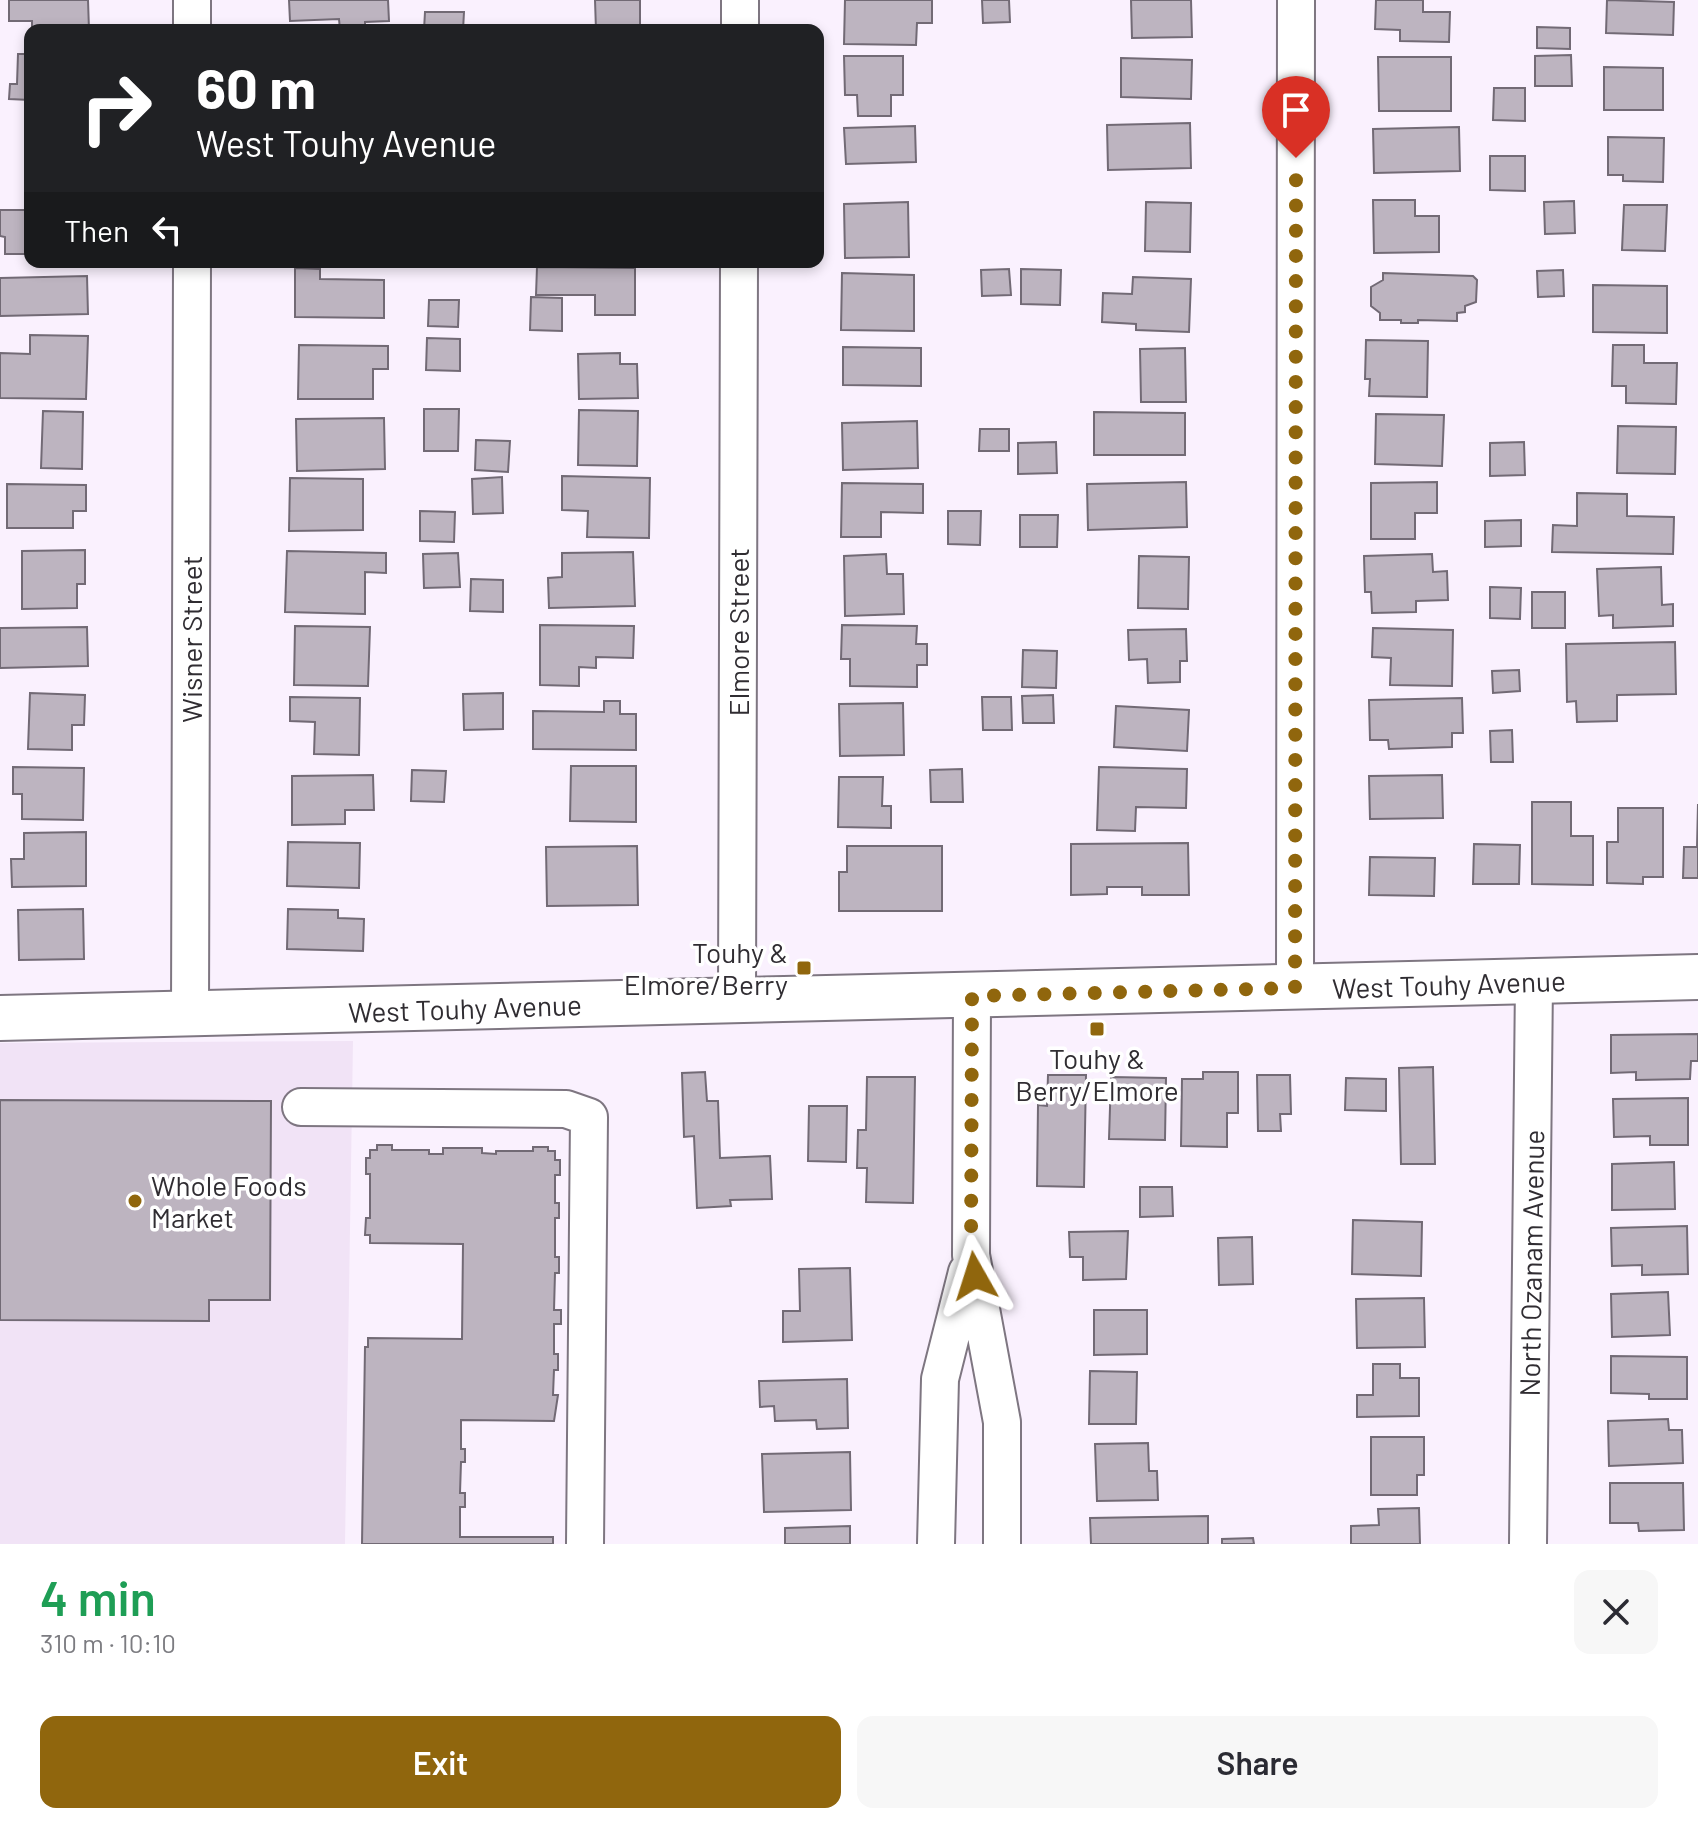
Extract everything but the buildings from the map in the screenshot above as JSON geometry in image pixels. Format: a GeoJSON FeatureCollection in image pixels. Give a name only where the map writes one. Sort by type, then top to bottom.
{"type":"FeatureCollection","features":[{"type":"Feature","properties":{"kind":"main road","name":"West Touhy Avenue"},"geometry":{"type":"LineString","coordinates":[[0,1018],[1698,977]]}},
{"type":"Feature","properties":{"kind":"street"},"geometry":{"type":"LineString","coordinates":[[192,0],[192,24]]}},
{"type":"Feature","properties":{"kind":"street"},"geometry":{"type":"LineString","coordinates":[[740,0],[740,24]]}},
{"type":"Feature","properties":{"kind":"street"},"geometry":{"type":"LineString","coordinates":[[1295,988],[1296,0]]}},
{"type":"Feature","properties":{"kind":"street","name":"Wisner Street"},"geometry":{"type":"LineString","coordinates":[[190,1015],[192,268]]}},
{"type":"Feature","properties":{"kind":"street","name":"Elmore Street"},"geometry":{"type":"LineString","coordinates":[[737,1001],[739,268]]}},
{"type":"Feature","properties":{"kind":"street","name":"North Ozanam Avenue"},"geometry":{"type":"LineString","coordinates":[[1528,1544],[1534,982]]}},
{"type":"Feature","properties":{"kind":"street"},"geometry":{"type":"LineString","coordinates":[[972,996],[971,1255],[1002,1422],[1002,1544]]}},
{"type":"Feature","properties":{"kind":"street"},"geometry":{"type":"LineString","coordinates":[[301,1107],[566,1109],[589,1117],[585,1544]]}},
{"type":"Feature","properties":{"kind":"street"},"geometry":{"type":"LineString","coordinates":[[936,1544],[940,1379],[971,1255]]}},
{"type":"Feature","properties":{"kind":"shaded area"},"geometry":{"type":"Polygon","coordinates":[[[353,1041],[345,1544],[0,1544],[0,1043],[353,1041]]]}},
{"type":"Feature","properties":{"kind":"place","name":"Touhy & Elmore/Berry"},"geometry":{"type":"Point","coordinates":[804,968]}},
{"type":"Feature","properties":{"kind":"place","name":"Touhy & Berry/Elmore"},"geometry":{"type":"Point","coordinates":[1097,1029]}},
{"type":"Feature","properties":{"kind":"place","name":"Whole Foods Market"},"geometry":{"type":"Point","coordinates":[135,1201]}},
{"type":"Feature","properties":{"kind":"route"},"geometry":{"type":"LineString","coordinates":[[975,1276],[971,1255],[972,996],[1295,988],[1296,158]]}}]}
